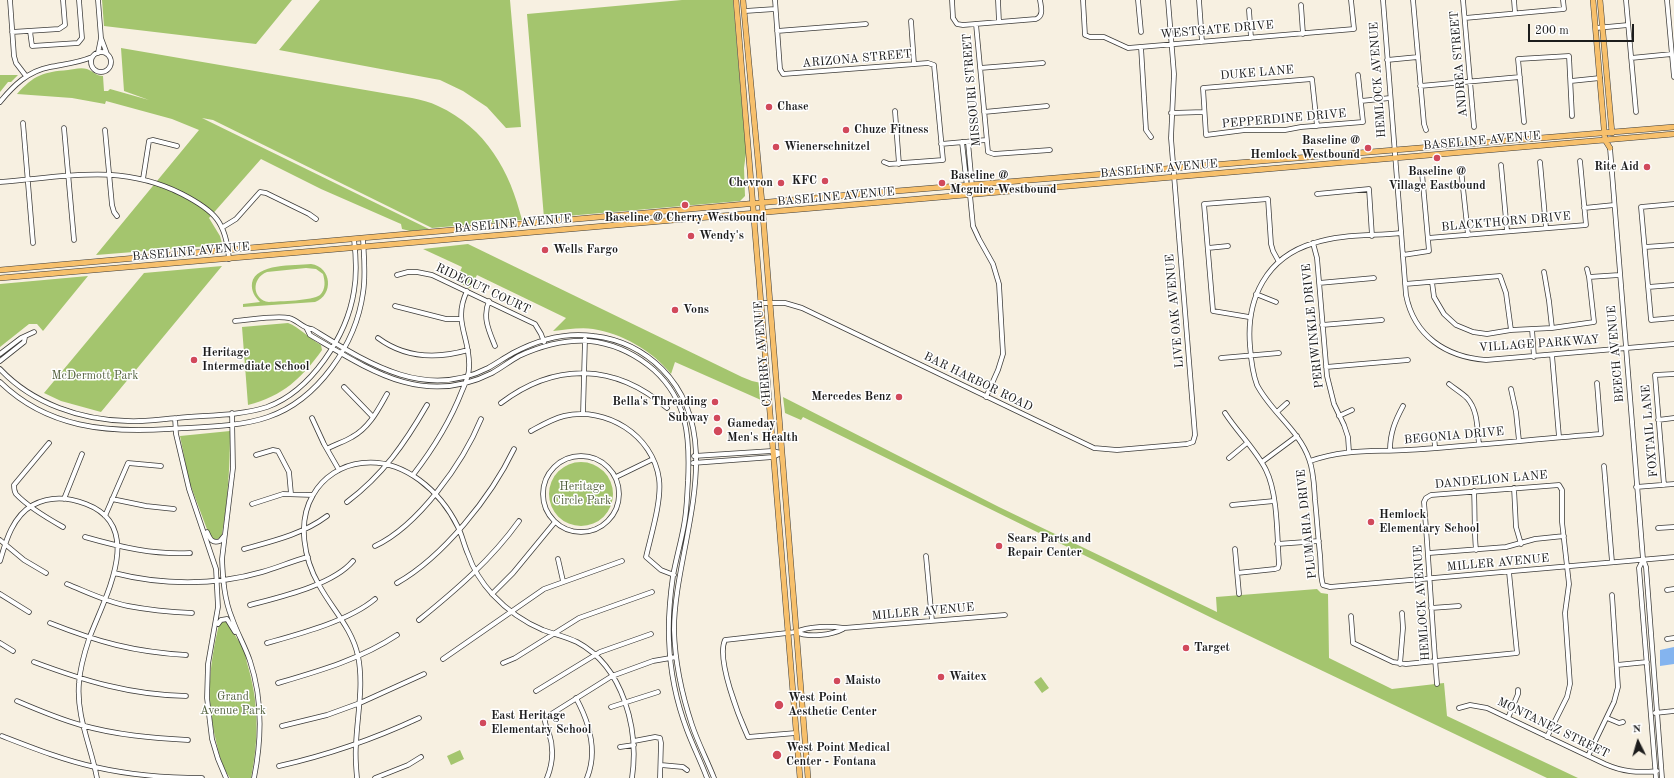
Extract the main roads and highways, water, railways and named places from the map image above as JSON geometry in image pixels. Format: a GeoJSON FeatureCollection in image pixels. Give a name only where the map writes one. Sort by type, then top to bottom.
{"type":"FeatureCollection","features":[{"type":"Feature","properties":{"kind":"main road","name":"CHERRY AVENUE"},"geometry":{"type":"LineString","coordinates":[[736,0],[800,778]]}},
{"type":"Feature","properties":{"kind":"main road","name":"CHERRY AVENUE"},"geometry":{"type":"LineString","coordinates":[[743,0],[763,214],[808,778]]}},
{"type":"Feature","properties":{"kind":"main road","name":"BEECH AVENUE"},"geometry":{"type":"LineString","coordinates":[[1593,0],[1604,132],[1605,140],[1610,148],[1613,140],[1600,0]]}},
{"type":"Feature","properties":{"kind":"main road","name":"BASELINE AVENUE"},"geometry":{"type":"LineString","coordinates":[[0,270],[762,203],[1674,126]]}},
{"type":"Feature","properties":{"kind":"main road","name":"BASELINE AVENUE"},"geometry":{"type":"LineString","coordinates":[[0,278],[753,215],[1674,134]]}},
{"type":"Feature","properties":{"kind":"water"},"geometry":{"type":"Polygon","coordinates":[[[1674,647],[1674,664],[1660,666],[1660,650],[1674,647]]]}},
{"type":"Feature","properties":{"kind":"place","name":"Chase"},"geometry":{"type":"Point","coordinates":[769,107]}},
{"type":"Feature","properties":{"kind":"place","name":"Chuze Fitness"},"geometry":{"type":"Point","coordinates":[846,130]}},
{"type":"Feature","properties":{"kind":"place","name":"Wienerschnitzel"},"geometry":{"type":"Point","coordinates":[776,147]}},
{"type":"Feature","properties":{"kind":"place","name":"Baseline @ Hemlock Westbound"},"geometry":{"type":"Point","coordinates":[1368,148]}},
{"type":"Feature","properties":{"kind":"place","name":"Baseline @ Village Eastbound"},"geometry":{"type":"Point","coordinates":[1437,158]}},
{"type":"Feature","properties":{"kind":"place","name":"Rite Aid"},"geometry":{"type":"Point","coordinates":[1647,167]}},
{"type":"Feature","properties":{"kind":"place","name":"KFC"},"geometry":{"type":"Point","coordinates":[825,181]}},
{"type":"Feature","properties":{"kind":"place","name":"Chevron"},"geometry":{"type":"Point","coordinates":[781,183]}},
{"type":"Feature","properties":{"kind":"place","name":"Baseline @ Mcguire Westbound"},"geometry":{"type":"Point","coordinates":[942,183]}},
{"type":"Feature","properties":{"kind":"place","name":"Baseline @ Cherry Westbound"},"geometry":{"type":"Point","coordinates":[685,205]}},
{"type":"Feature","properties":{"kind":"place","name":"Wendy's"},"geometry":{"type":"Point","coordinates":[691,236]}},
{"type":"Feature","properties":{"kind":"place","name":"Wells Fargo"},"geometry":{"type":"Point","coordinates":[545,250]}},
{"type":"Feature","properties":{"kind":"place","name":"Vons"},"geometry":{"type":"Point","coordinates":[675,310]}},
{"type":"Feature","properties":{"kind":"place","name":"Heritage Intermediate School"},"geometry":{"type":"Point","coordinates":[194,360]}},
{"type":"Feature","properties":{"kind":"place","name":"Mercedes Benz"},"geometry":{"type":"Point","coordinates":[899,397]}},
{"type":"Feature","properties":{"kind":"place","name":"Bella's Threading"},"geometry":{"type":"Point","coordinates":[715,402]}},
{"type":"Feature","properties":{"kind":"place","name":"Subway"},"geometry":{"type":"Point","coordinates":[717,418]}},
{"type":"Feature","properties":{"kind":"place","name":"Gameday Men's Health"},"geometry":{"type":"Point","coordinates":[718,431]}},
{"type":"Feature","properties":{"kind":"place","name":"Hemlock Elementary School"},"geometry":{"type":"Point","coordinates":[1371,522]}},
{"type":"Feature","properties":{"kind":"place","name":"Sears Parts and Repair Center"},"geometry":{"type":"Point","coordinates":[999,546]}},
{"type":"Feature","properties":{"kind":"place","name":"Target"},"geometry":{"type":"Point","coordinates":[1186,648]}},
{"type":"Feature","properties":{"kind":"place","name":"Waitex"},"geometry":{"type":"Point","coordinates":[941,677]}},
{"type":"Feature","properties":{"kind":"place","name":"Maisto"},"geometry":{"type":"Point","coordinates":[837,681]}},
{"type":"Feature","properties":{"kind":"place","name":"West Point Aesthetic Center"},"geometry":{"type":"Point","coordinates":[779,705]}},
{"type":"Feature","properties":{"kind":"place","name":"East Heritage Elementary School"},"geometry":{"type":"Point","coordinates":[483,723]}},
{"type":"Feature","properties":{"kind":"place","name":"West Point Medical Center - Fontana"},"geometry":{"type":"Point","coordinates":[777,755]}},
{"type":"Feature","properties":{"kind":"park label","name":"McDermott Park"},"geometry":{"type":"Point","coordinates":[95,376]}},
{"type":"Feature","properties":{"kind":"park label","name":"Heritage Circle Park"},"geometry":{"type":"Point","coordinates":[582,494]}},
{"type":"Feature","properties":{"kind":"park label","name":"Grand Avenue Park"},"geometry":{"type":"Point","coordinates":[233,704]}}]}
